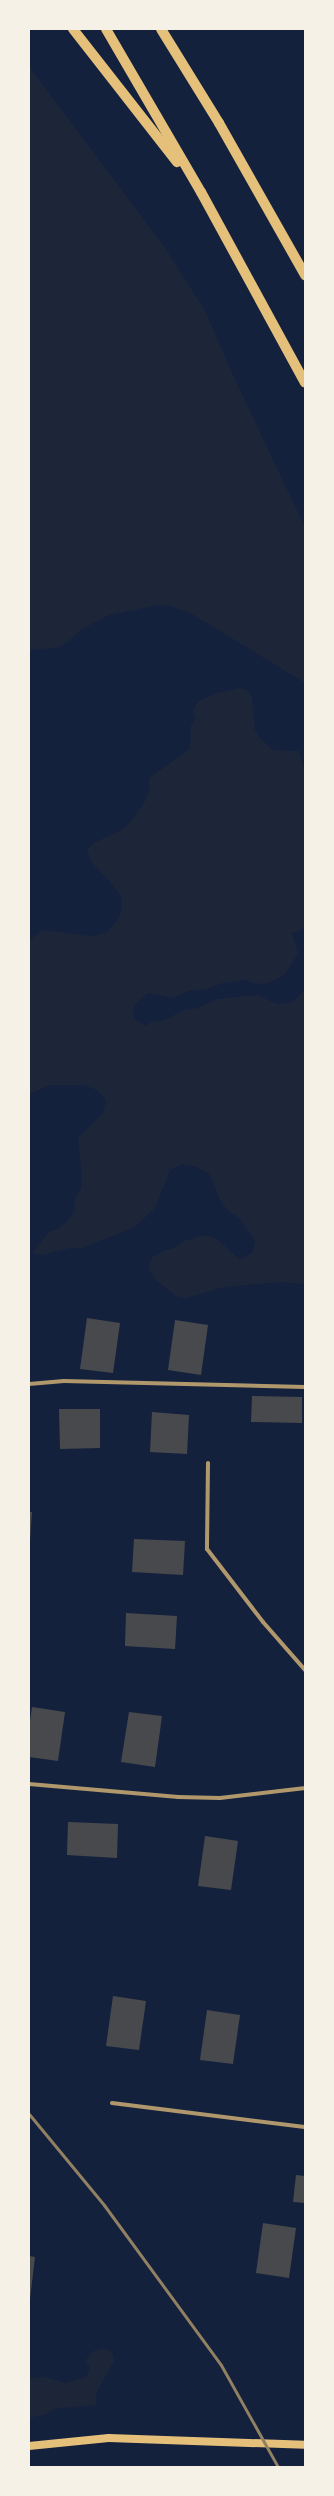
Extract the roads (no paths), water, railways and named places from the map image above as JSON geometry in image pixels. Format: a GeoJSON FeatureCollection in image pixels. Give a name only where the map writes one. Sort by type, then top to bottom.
{"type":"FeatureCollection","features":[{"type":"Feature","properties":{"kind":"main road"},"geometry":{"type":"LineString","coordinates":[[73,29],[201,192]]}},
{"type":"Feature","properties":{"kind":"main road"},"geometry":{"type":"LineString","coordinates":[[106,29],[201,192],[305,383]]}},
{"type":"Feature","properties":{"kind":"main road"},"geometry":{"type":"LineString","coordinates":[[161,29],[219,123],[305,276]]}},
{"type":"Feature","properties":{"kind":"main road"},"geometry":{"type":"LineString","coordinates":[[29,2446],[109,2438],[305,2445]]}},
{"type":"Feature","properties":{"kind":"street"},"geometry":{"type":"LineString","coordinates":[[29,1384],[64,1381],[305,1387]]}},
{"type":"Feature","properties":{"kind":"street"},"geometry":{"type":"LineString","coordinates":[[208,1463],[207,1549],[263,1622],[305,1670]]}},
{"type":"Feature","properties":{"kind":"street"},"geometry":{"type":"LineString","coordinates":[[29,1784],[178,1797],[220,1798],[305,1788]]}},
{"type":"Feature","properties":{"kind":"street"},"geometry":{"type":"LineString","coordinates":[[112,2103],[305,2127]]}},
{"type":"Feature","properties":{"kind":"railway"},"geometry":{"type":"LineString","coordinates":[[29,2114],[104,2205],[221,2365],[278,2467]]}}]}
